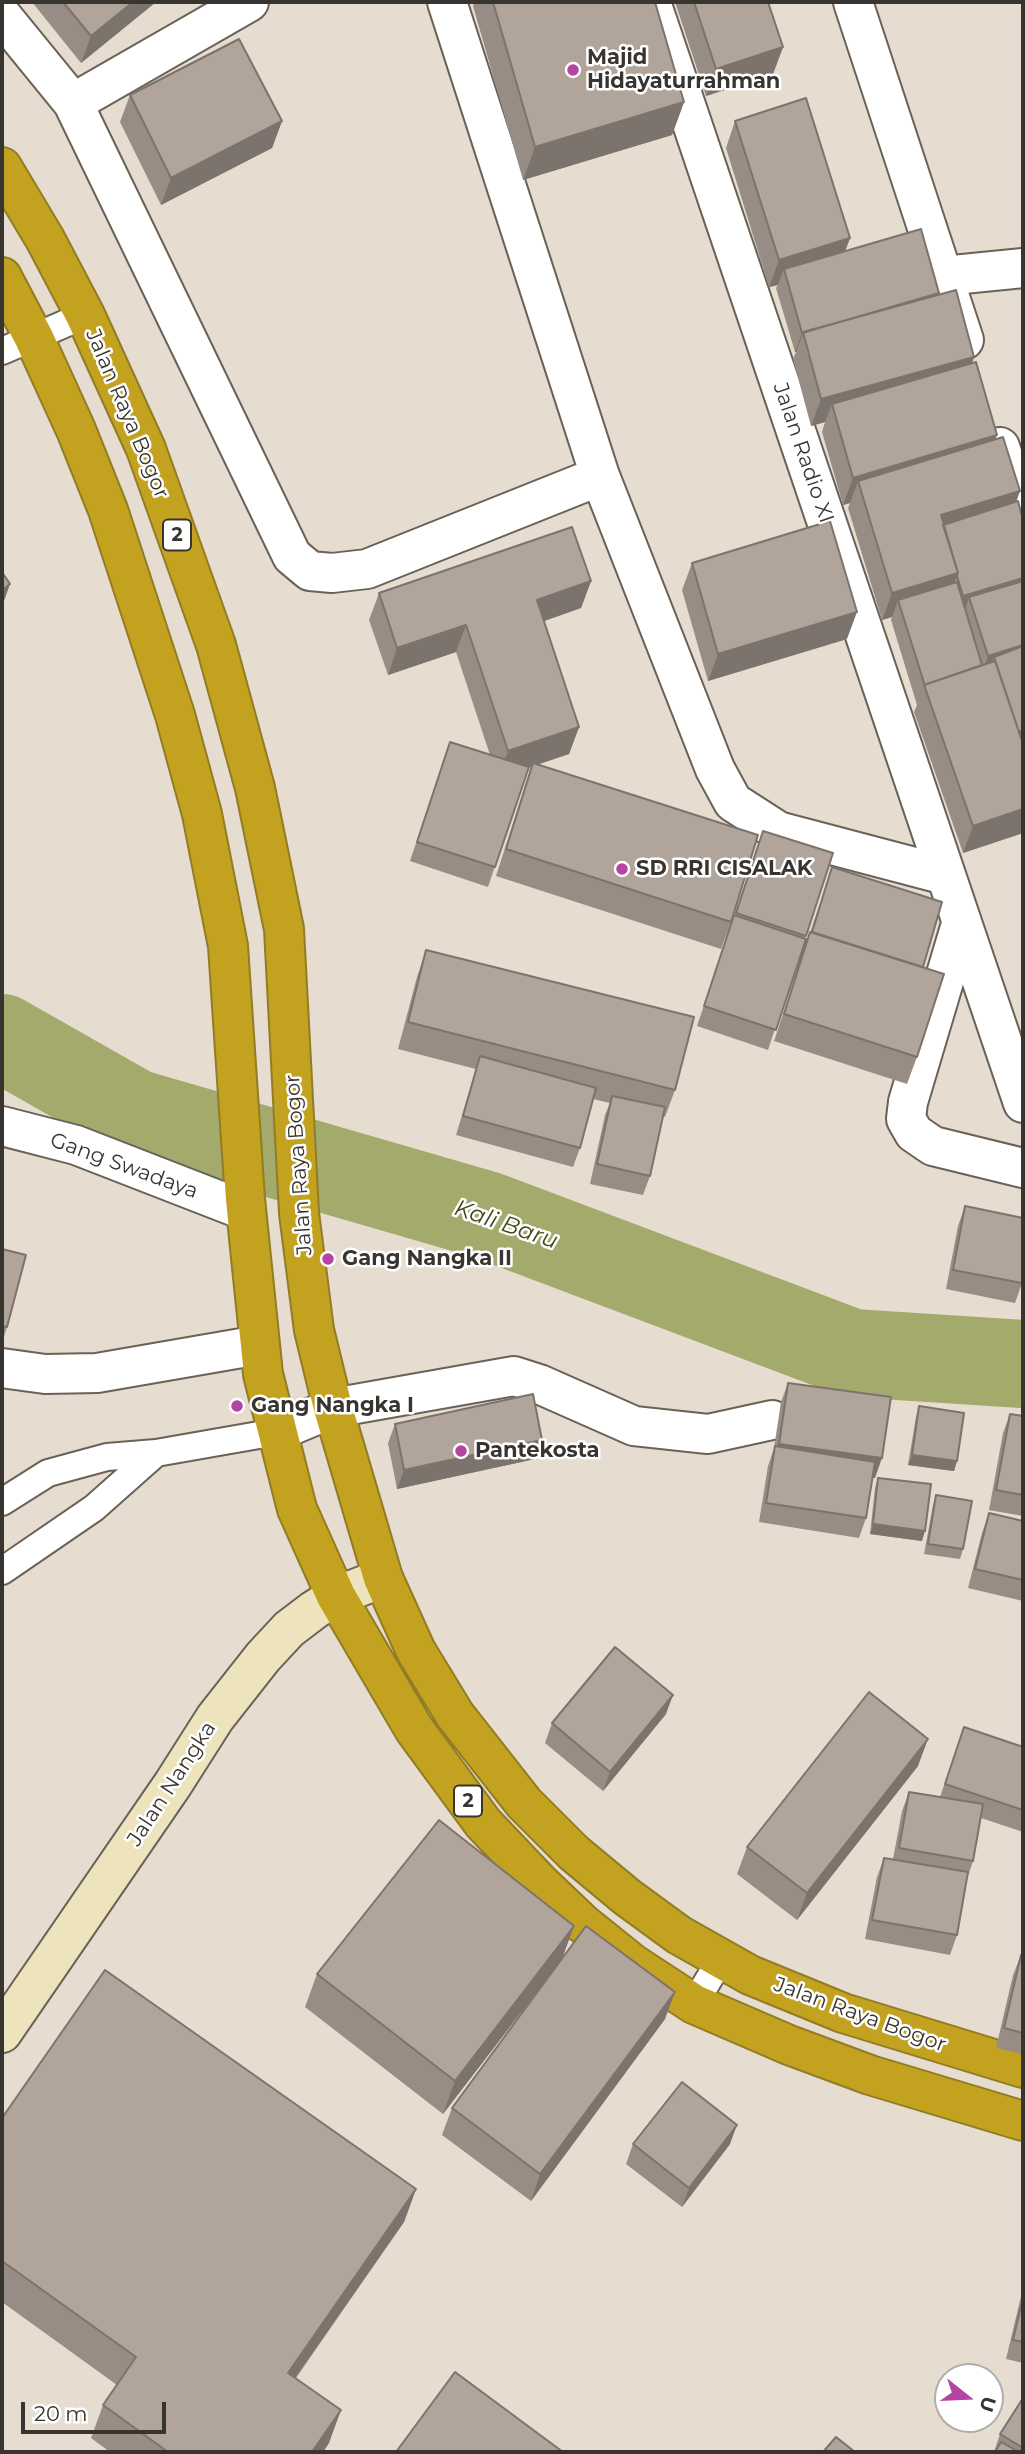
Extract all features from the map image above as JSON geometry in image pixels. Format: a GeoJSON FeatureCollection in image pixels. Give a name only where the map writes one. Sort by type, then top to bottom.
{"type":"FeatureCollection","features":[{"type":"Feature","properties":{"kind":"highway","name":"Jalan Raya Bogor"},"geometry":{"type":"LineString","coordinates":[[2,167],[45,239],[85,315],[146,449],[216,645],[255,788],[284,929],[299,1213],[314,1330],[333,1408],[383,1578],[416,1651],[455,1715],[524,1803],[574,1853],[627,1897],[679,1934],[750,1975],[843,2013],[1023,2068]]}},
{"type":"Feature","properties":{"kind":"highway","name":"2"},"geometry":{"type":"LineString","coordinates":[[2,277],[18,345],[76,430],[108,510],[141,604],[202,814],[228,946],[245,1205],[259,1345],[276,1432],[297,1509],[336,1596],[414,1729],[483,1822],[582,1923],[633,1964],[694,2004],[789,2045],[870,2075],[1023,2121]]}},
{"type":"Feature","properties":{"kind":"street"},"geometry":{"type":"LineString","coordinates":[[73,103],[249,2]]}},
{"type":"Feature","properties":{"kind":"street"},"geometry":{"type":"LineString","coordinates":[[447,2],[600,476],[715,769],[733,802],[778,831],[945,875]]}},
{"type":"Feature","properties":{"kind":"street","name":"Jalan Radio XI"},"geometry":{"type":"LineString","coordinates":[[651,2],[1023,1104]]}},
{"type":"Feature","properties":{"kind":"street"},"geometry":{"type":"LineString","coordinates":[[853,2],[974,369]]}},
{"type":"Feature","properties":{"kind":"street"},"geometry":{"type":"LineString","coordinates":[[2,16],[73,103],[292,555],[310,571],[332,573],[367,569],[600,476]]}},
{"type":"Feature","properties":{"kind":"street"},"geometry":{"type":"LineString","coordinates":[[943,276],[1023,268]]}},
{"type":"Feature","properties":{"kind":"street"},"geometry":{"type":"LineString","coordinates":[[988,409],[1023,515]]}},
{"type":"Feature","properties":{"kind":"street"},"geometry":{"type":"LineString","coordinates":[[961,925],[908,1102],[906,1119],[914,1133],[933,1146],[1023,1168]]}},
{"type":"Feature","properties":{"kind":"street","name":"Gang Swadaya"},"geometry":{"type":"LineString","coordinates":[[2,1126],[76,1145],[245,1205]]}},
{"type":"Feature","properties":{"kind":"street"},"geometry":{"type":"LineString","coordinates":[[2,1368],[45,1374],[97,1373],[259,1345]]}},
{"type":"Feature","properties":{"kind":"street"},"geometry":{"type":"LineString","coordinates":[[276,1432],[333,1408],[514,1376],[539,1384],[634,1426],[708,1434],[772,1420]]}},
{"type":"Feature","properties":{"kind":"street","name":"Jalan Nangka"},"geometry":{"type":"LineString","coordinates":[[2,2034],[215,1718],[263,1657],[289,1629],[336,1596],[383,1578]]}},
{"type":"Feature","properties":{"kind":"lane"},"geometry":{"type":"LineString","coordinates":[[18,345],[85,315]]}},
{"type":"Feature","properties":{"kind":"lane"},"geometry":{"type":"LineString","coordinates":[[2,1502],[48,1473],[107,1457],[156,1453],[276,1432]]}},
{"type":"Feature","properties":{"kind":"lane"},"geometry":{"type":"LineString","coordinates":[[2,1570],[94,1508],[156,1453]]}},
{"type":"Feature","properties":{"kind":"lane"},"geometry":{"type":"LineString","coordinates":[[694,2004],[721,1959]]}},
{"type":"Feature","properties":{"kind":"building"},"geometry":{"type":"Polygon","coordinates":[[[63,2],[133,2],[91,36],[63,2]]]}},
{"type":"Feature","properties":{"kind":"building","name":"Majid Hidayaturrahman"},"geometry":{"type":"Polygon","coordinates":[[[493,2],[655,2],[684,102],[535,147],[493,2]]]}},
{"type":"Feature","properties":{"kind":"building"},"geometry":{"type":"Polygon","coordinates":[[[694,2],[768,2],[783,47],[716,69],[694,2]]]}},
{"type":"Feature","properties":{"kind":"building"},"geometry":{"type":"Polygon","coordinates":[[[239,39],[282,121],[171,178],[130,95],[239,39]]]}},
{"type":"Feature","properties":{"kind":"building"},"geometry":{"type":"Polygon","coordinates":[[[806,98],[850,238],[779,260],[735,121],[806,98]]]}},
{"type":"Feature","properties":{"kind":"building"},"geometry":{"type":"Polygon","coordinates":[[[921,229],[939,293],[802,333],[784,269],[921,229]]]}},
{"type":"Feature","properties":{"kind":"building"},"geometry":{"type":"Polygon","coordinates":[[[956,290],[974,357],[821,399],[803,332],[956,290]]]}},
{"type":"Feature","properties":{"kind":"building"},"geometry":{"type":"Polygon","coordinates":[[[976,362],[997,435],[853,478],[832,404],[976,362]]]}},
{"type":"Feature","properties":{"kind":"building"},"geometry":{"type":"Polygon","coordinates":[[[1003,437],[1020,491],[941,515],[958,573],[892,593],[858,481],[1003,437]]]}},
{"type":"Feature","properties":{"kind":"building"},"geometry":{"type":"Polygon","coordinates":[[[1018,501],[1023,520],[1023,578],[963,596],[943,525],[1018,501]]]}},
{"type":"Feature","properties":{"kind":"building"},"geometry":{"type":"Polygon","coordinates":[[[830,521],[857,612],[718,654],[692,563],[830,521]]]}},
{"type":"Feature","properties":{"kind":"building"},"geometry":{"type":"Polygon","coordinates":[[[572,527],[591,581],[537,600],[579,727],[508,751],[466,625],[397,648],[379,593],[572,527]]]}},
{"type":"Feature","properties":{"kind":"building"},"geometry":{"type":"Polygon","coordinates":[[[2,572],[10,584],[2,590],[2,572]]]}},
{"type":"Feature","properties":{"kind":"building"},"geometry":{"type":"Polygon","coordinates":[[[1023,581],[1023,645],[988,656],[969,597],[1023,581]]]}},
{"type":"Feature","properties":{"kind":"building"},"geometry":{"type":"Polygon","coordinates":[[[957,582],[982,665],[925,685],[898,600],[957,582]]]}},
{"type":"Feature","properties":{"kind":"building"},"geometry":{"type":"Polygon","coordinates":[[[1023,646],[1023,730],[1019,732],[994,657],[1023,646]]]}},
{"type":"Feature","properties":{"kind":"building"},"geometry":{"type":"Polygon","coordinates":[[[995,661],[1023,744],[1023,809],[973,826],[924,685],[995,661]]]}},
{"type":"Feature","properties":{"kind":"building"},"geometry":{"type":"Polygon","coordinates":[[[450,742],[529,767],[495,867],[417,842],[450,742]]]}},
{"type":"Feature","properties":{"kind":"building","name":"SD RRI CISALAK"},"geometry":{"type":"Polygon","coordinates":[[[533,763],[758,835],[731,922],[506,849],[533,763]]]}},
{"type":"Feature","properties":{"kind":"building"},"geometry":{"type":"Polygon","coordinates":[[[763,831],[833,853],[806,936],[736,913],[763,831]]]}},
{"type":"Feature","properties":{"kind":"building"},"geometry":{"type":"Polygon","coordinates":[[[832,867],[942,902],[923,967],[812,932],[832,867]]]}},
{"type":"Feature","properties":{"kind":"building","name":"SD RRI CISALAK"},"geometry":{"type":"Polygon","coordinates":[[[734,915],[806,939],[776,1030],[704,1006],[734,915]]]}},
{"type":"Feature","properties":{"kind":"building"},"geometry":{"type":"Polygon","coordinates":[[[810,932],[944,974],[917,1057],[784,1014],[810,932]]]}},
{"type":"Feature","properties":{"kind":"building"},"geometry":{"type":"Polygon","coordinates":[[[426,950],[694,1017],[675,1090],[408,1022],[426,950]]]}},
{"type":"Feature","properties":{"kind":"building"},"geometry":{"type":"Polygon","coordinates":[[[480,1056],[596,1088],[580,1148],[463,1116],[480,1056]]]}},
{"type":"Feature","properties":{"kind":"building"},"geometry":{"type":"Polygon","coordinates":[[[612,1096],[665,1107],[650,1176],[597,1164],[612,1096]]]}},
{"type":"Feature","properties":{"kind":"building"},"geometry":{"type":"Polygon","coordinates":[[[965,1206],[1023,1218],[1022,1283],[953,1270],[965,1206]]]}},
{"type":"Feature","properties":{"kind":"building"},"geometry":{"type":"Polygon","coordinates":[[[2,1249],[26,1255],[7,1327],[2,1326],[2,1249]]]}},
{"type":"Feature","properties":{"kind":"building"},"geometry":{"type":"Polygon","coordinates":[[[788,1383],[891,1397],[882,1458],[779,1444],[788,1383]]]}},
{"type":"Feature","properties":{"kind":"building"},"geometry":{"type":"Polygon","coordinates":[[[533,1394],[542,1440],[404,1470],[395,1424],[533,1394]]]}},
{"type":"Feature","properties":{"kind":"building"},"geometry":{"type":"Polygon","coordinates":[[[919,1406],[964,1413],[957,1461],[912,1455],[919,1406]]]}},
{"type":"Feature","properties":{"kind":"building"},"geometry":{"type":"Polygon","coordinates":[[[1010,1414],[1023,1416],[1023,1495],[996,1490],[1010,1414]]]}},
{"type":"Feature","properties":{"kind":"building"},"geometry":{"type":"Polygon","coordinates":[[[775,1446],[875,1462],[866,1518],[766,1503],[775,1446]]]}},
{"type":"Feature","properties":{"kind":"building"},"geometry":{"type":"Polygon","coordinates":[[[878,1478],[931,1484],[925,1531],[873,1524],[878,1478]]]}},
{"type":"Feature","properties":{"kind":"building"},"geometry":{"type":"Polygon","coordinates":[[[936,1495],[972,1501],[963,1549],[928,1544],[936,1495]]]}},
{"type":"Feature","properties":{"kind":"building"},"geometry":{"type":"Polygon","coordinates":[[[989,1513],[1023,1521],[1023,1580],[975,1569],[989,1513]]]}},
{"type":"Feature","properties":{"kind":"building"},"geometry":{"type":"Polygon","coordinates":[[[615,1647],[673,1695],[610,1772],[552,1723],[615,1647]]]}},
{"type":"Feature","properties":{"kind":"building"},"geometry":{"type":"Polygon","coordinates":[[[869,1692],[928,1739],[807,1893],[747,1847],[869,1692]]]}},
{"type":"Feature","properties":{"kind":"building"},"geometry":{"type":"Polygon","coordinates":[[[964,1727],[1023,1747],[1023,1810],[945,1784],[964,1727]]]}},
{"type":"Feature","properties":{"kind":"building"},"geometry":{"type":"Polygon","coordinates":[[[909,1792],[983,1804],[973,1861],[899,1848],[909,1792]]]}},
{"type":"Feature","properties":{"kind":"building"},"geometry":{"type":"Polygon","coordinates":[[[439,1820],[574,1926],[455,2081],[317,1974],[439,1820]]]}},
{"type":"Feature","properties":{"kind":"building"},"geometry":{"type":"Polygon","coordinates":[[[884,1858],[968,1872],[957,1935],[872,1920],[884,1858]]]}},
{"type":"Feature","properties":{"kind":"building"},"geometry":{"type":"Polygon","coordinates":[[[586,1926],[675,1992],[540,2174],[452,2108],[586,1926]]]}},
{"type":"Feature","properties":{"kind":"building"},"geometry":{"type":"Polygon","coordinates":[[[1021,1955],[1023,1956],[1023,2033],[1004,2028],[1021,1955]]]}},
{"type":"Feature","properties":{"kind":"building"},"geometry":{"type":"Polygon","coordinates":[[[105,1970],[416,2189],[288,2373],[341,2410],[312,2452],[168,2452],[103,2405],[136,2357],[2,2261],[2,2118],[105,1970]]]}},
{"type":"Feature","properties":{"kind":"building"},"geometry":{"type":"Polygon","coordinates":[[[682,2082],[737,2125],[689,2188],[633,2144],[682,2082]]]}},
{"type":"Feature","properties":{"kind":"building"},"geometry":{"type":"Polygon","coordinates":[[[1023,2298],[1023,2342],[1013,2340],[1023,2298]]]}},
{"type":"Feature","properties":{"kind":"building"},"geometry":{"type":"Polygon","coordinates":[[[455,2372],[563,2452],[396,2452],[455,2372]]]}},
{"type":"Feature","properties":{"kind":"building"},"geometry":{"type":"Polygon","coordinates":[[[1023,2398],[1023,2448],[1000,2434],[1004,2433],[1004,2428],[1023,2398]]]}},
{"type":"Feature","properties":{"kind":"building"},"geometry":{"type":"Polygon","coordinates":[[[836,2437],[855,2452],[823,2452],[836,2437]]]}},
{"type":"Feature","properties":{"kind":"building"},"geometry":{"type":"Polygon","coordinates":[[[1001,2442],[1019,2452],[995,2452],[1001,2442]]]}},
{"type":"Feature","properties":{"kind":"waterway","name":"Kali Baru"},"geometry":{"type":"LineString","coordinates":[[2,1038],[134,1113],[486,1215],[852,1353],[1023,1364]]}},
{"type":"Feature","properties":{"kind":"place","name":"Majid Hidayaturrahman"},"geometry":{"type":"Point","coordinates":[573,70]}},
{"type":"Feature","properties":{"kind":"place","name":"SD RRI CISALAK"},"geometry":{"type":"Point","coordinates":[622,869]}},
{"type":"Feature","properties":{"kind":"place","name":"Gang Nangka II"},"geometry":{"type":"Point","coordinates":[328,1259]}},
{"type":"Feature","properties":{"kind":"place","name":"Gang Nangka I"},"geometry":{"type":"Point","coordinates":[237,1406]}},
{"type":"Feature","properties":{"kind":"place","name":"Pantekosta"},"geometry":{"type":"Point","coordinates":[461,1451]}}]}
